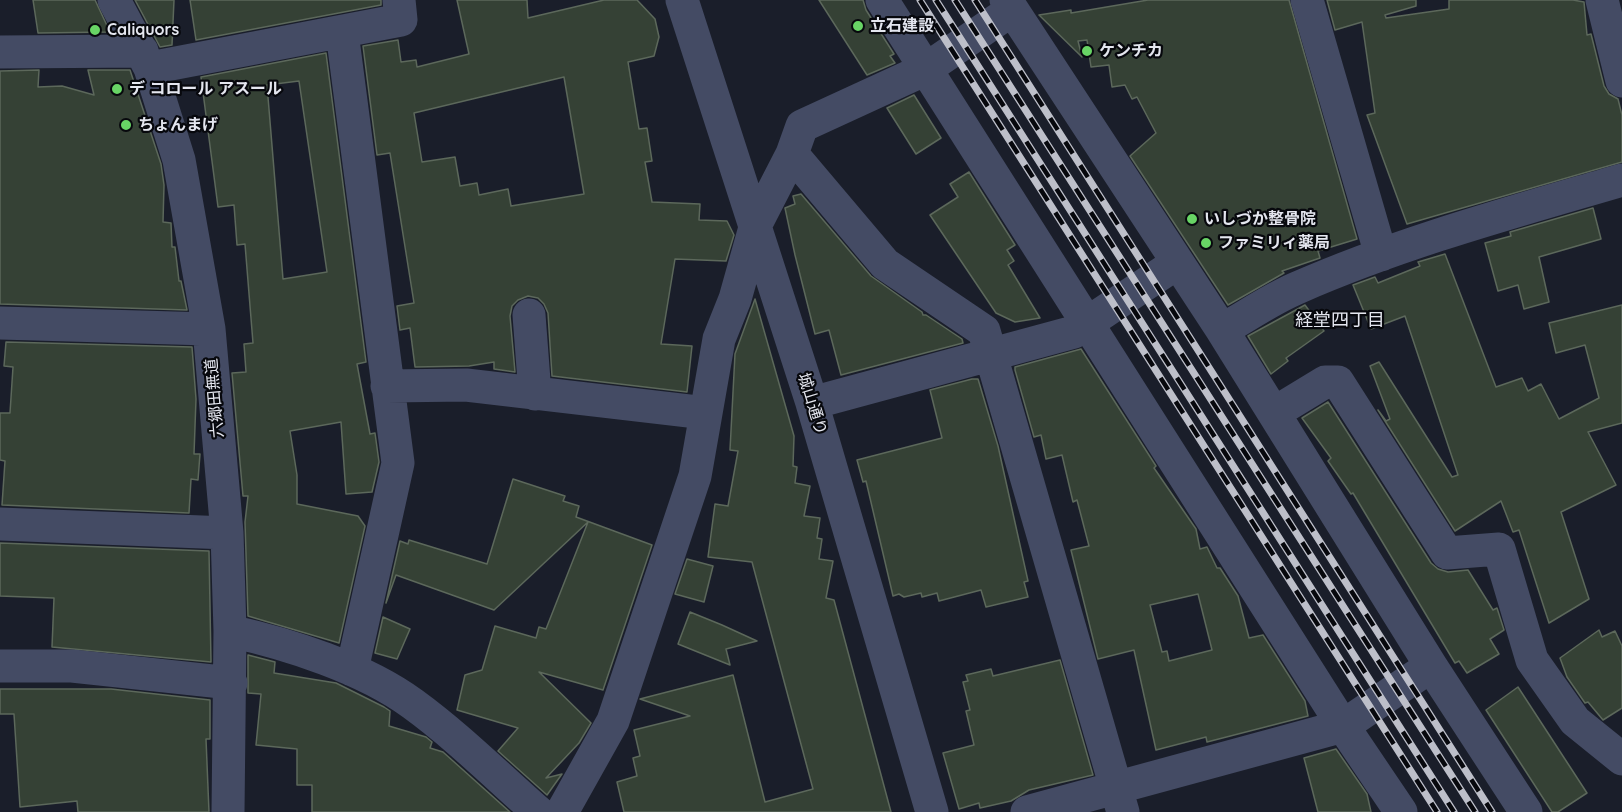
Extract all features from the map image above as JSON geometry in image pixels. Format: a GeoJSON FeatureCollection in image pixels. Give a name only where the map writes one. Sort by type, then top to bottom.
{"type":"FeatureCollection","features":[{"type":"Feature","properties":{"kind":"street","name":"六郷田無道"},"geometry":{"type":"LineString","coordinates":[[114,0],[146,59],[178,160],[209,329],[227,532],[231,683],[228,812]]}},
{"type":"Feature","properties":{"kind":"street"},"geometry":{"type":"LineString","coordinates":[[0,52],[146,59],[342,32],[401,20],[399,0]]}},
{"type":"Feature","properties":{"kind":"street","name":"城山通り"},"geometry":{"type":"LineString","coordinates":[[682,0],[756,224],[812,404],[932,812]]}},
{"type":"Feature","properties":{"kind":"street"},"geometry":{"type":"LineString","coordinates":[[882,0],[1088,321],[1343,726],[1401,812]]}},
{"type":"Feature","properties":{"kind":"street"},"geometry":{"type":"LineString","coordinates":[[1307,0],[1381,255]]}},
{"type":"Feature","properties":{"kind":"street"},"geometry":{"type":"LineString","coordinates":[[1602,0],[1622,81]]}},
{"type":"Feature","properties":{"kind":"street"},"geometry":{"type":"LineString","coordinates":[[562,812],[613,722],[695,476],[719,339],[735,299],[756,224],[792,154],[802,126],[926,69],[1009,5],[1222,330],[1431,666],[1526,812]]}},
{"type":"Feature","properties":{"kind":"street"},"geometry":{"type":"LineString","coordinates":[[342,32],[398,463],[352,670]]}},
{"type":"Feature","properties":{"kind":"street"},"geometry":{"type":"LineString","coordinates":[[792,154],[885,264],[984,331],[1120,801]]}},
{"type":"Feature","properties":{"kind":"street"},"geometry":{"type":"LineString","coordinates":[[1222,330],[1295,288],[1381,255],[1445,232],[1622,180]]}},
{"type":"Feature","properties":{"kind":"street"},"geometry":{"type":"LineString","coordinates":[[812,404],[1074,332],[1176,262]]}},
{"type":"Feature","properties":{"kind":"street"},"geometry":{"type":"LineString","coordinates":[[530,315],[535,394]]}},
{"type":"Feature","properties":{"kind":"street"},"geometry":{"type":"LineString","coordinates":[[0,323],[209,329]]}},
{"type":"Feature","properties":{"kind":"street"},"geometry":{"type":"LineString","coordinates":[[1274,413],[1325,382],[1338,382],[1447,553],[1499,549],[1532,660],[1575,721],[1622,759]]}},
{"type":"Feature","properties":{"kind":"street"},"geometry":{"type":"LineString","coordinates":[[387,386],[466,385],[706,413]]}},
{"type":"Feature","properties":{"kind":"street"},"geometry":{"type":"LineString","coordinates":[[0,524],[227,532]]}},
{"type":"Feature","properties":{"kind":"street"},"geometry":{"type":"LineString","coordinates":[[230,631],[259,637],[352,670],[412,703],[538,812]]}},
{"type":"Feature","properties":{"kind":"street"},"geometry":{"type":"LineString","coordinates":[[0,666],[72,666],[231,683]]}},
{"type":"Feature","properties":{"kind":"street"},"geometry":{"type":"LineString","coordinates":[[1027,812],[1120,801],[1343,726],[1431,666]]}},
{"type":"Feature","properties":{"kind":"building"},"geometry":{"type":"Polygon","coordinates":[[[33,0],[95,0],[110,32],[38,33],[33,0]]]}},
{"type":"Feature","properties":{"kind":"building"},"geometry":{"type":"Polygon","coordinates":[[[135,0],[174,0],[172,45],[160,47],[135,0]]]}},
{"type":"Feature","properties":{"kind":"building"},"geometry":{"type":"Polygon","coordinates":[[[190,0],[381,0],[381,5],[196,40],[190,0]]]}},
{"type":"Feature","properties":{"kind":"building"},"geometry":{"type":"Polygon","coordinates":[[[457,0],[527,0],[528,18],[604,0],[637,0],[655,19],[659,37],[654,56],[628,62],[639,129],[647,128],[652,161],[645,162],[652,202],[700,204],[699,220],[727,221],[734,235],[726,261],[675,259],[661,344],[692,346],[687,392],[552,376],[548,313],[538,298],[528,296],[518,300],[512,306],[510,316],[515,372],[494,369],[494,362],[469,366],[415,367],[410,328],[400,330],[397,306],[414,303],[390,153],[377,155],[363,46],[398,40],[401,62],[416,60],[417,67],[469,54],[457,0]],[[564,77],[414,113],[422,162],[455,157],[460,186],[477,183],[479,195],[508,189],[511,206],[584,194],[564,77]]]}},
{"type":"Feature","properties":{"kind":"building","name":"立石建設"},"geometry":{"type":"Polygon","coordinates":[[[819,0],[863,0],[866,10],[894,54],[890,56],[895,63],[867,75],[819,0]]]}},
{"type":"Feature","properties":{"kind":"building"},"geometry":{"type":"Polygon","coordinates":[[[1148,0],[1289,0],[1357,239],[1318,251],[1320,258],[1282,271],[1284,273],[1228,305],[1130,156],[1156,133],[1137,97],[1132,99],[1125,85],[1112,87],[1109,65],[1091,67],[1087,40],[1078,41],[1082,57],[1039,15],[1071,10],[1071,13],[1148,0]]]}},
{"type":"Feature","properties":{"kind":"building"},"geometry":{"type":"Polygon","coordinates":[[[1327,0],[1416,0],[1416,6],[1385,15],[1386,18],[1449,9],[1449,0],[1573,0],[1584,2],[1587,35],[1591,34],[1604,86],[1609,94],[1618,99],[1622,115],[1622,162],[1407,224],[1367,115],[1375,113],[1362,22],[1335,30],[1327,0]]]}},
{"type":"Feature","properties":{"kind":"building"},"geometry":{"type":"Polygon","coordinates":[[[326,53],[366,362],[357,364],[370,434],[375,433],[379,462],[372,492],[346,494],[341,422],[290,431],[297,475],[297,504],[358,516],[365,526],[339,643],[248,616],[245,522],[248,496],[243,496],[232,373],[246,372],[244,344],[253,343],[245,244],[237,245],[234,205],[218,207],[201,77],[326,53]],[[299,81],[267,85],[283,279],[327,272],[299,81]]]}},
{"type":"Feature","properties":{"kind":"building"},"geometry":{"type":"Polygon","coordinates":[[[39,70],[38,87],[62,86],[94,95],[88,70],[130,70],[161,164],[164,185],[163,222],[171,223],[172,247],[175,247],[179,281],[181,281],[187,310],[0,304],[0,71],[39,70]]]}},
{"type":"Feature","properties":{"kind":"building"},"geometry":{"type":"Polygon","coordinates":[[[914,95],[941,138],[916,154],[887,108],[914,95]]]}},
{"type":"Feature","properties":{"kind":"building"},"geometry":{"type":"Polygon","coordinates":[[[969,172],[1015,245],[1007,250],[1014,261],[1008,265],[1040,318],[1015,322],[996,313],[930,215],[958,197],[950,184],[969,172]]]}},
{"type":"Feature","properties":{"kind":"building"},"geometry":{"type":"Polygon","coordinates":[[[801,194],[871,276],[922,312],[923,315],[962,339],[963,343],[841,375],[829,330],[815,334],[795,255],[785,208],[795,204],[793,196],[801,194]]]}},
{"type":"Feature","properties":{"kind":"building"},"geometry":{"type":"Polygon","coordinates":[[[1593,208],[1601,239],[1539,257],[1549,302],[1524,309],[1518,285],[1498,291],[1485,243],[1511,236],[1510,232],[1593,208]]]}},
{"type":"Feature","properties":{"kind":"building"},"geometry":{"type":"Polygon","coordinates":[[[1445,254],[1496,387],[1522,378],[1528,391],[1541,384],[1559,419],[1599,398],[1585,345],[1556,353],[1549,323],[1622,305],[1622,423],[1588,432],[1616,485],[1561,512],[1589,599],[1549,623],[1519,530],[1513,532],[1501,501],[1455,531],[1378,410],[1386,421],[1390,419],[1370,366],[1379,362],[1452,477],[1458,475],[1405,316],[1371,329],[1353,285],[1375,277],[1378,283],[1420,266],[1418,262],[1445,254]]]}},
{"type":"Feature","properties":{"kind":"building"},"geometry":{"type":"Polygon","coordinates":[[[755,299],[794,436],[793,466],[797,467],[795,483],[810,486],[804,516],[820,518],[817,538],[822,539],[819,559],[833,561],[826,598],[834,600],[891,812],[624,812],[617,782],[637,776],[633,758],[640,756],[634,730],[690,716],[640,699],[733,675],[765,802],[813,789],[752,562],[708,557],[715,504],[728,506],[738,451],[730,450],[735,354],[755,299]]]}},
{"type":"Feature","properties":{"kind":"building"},"geometry":{"type":"Polygon","coordinates":[[[1305,305],[1324,331],[1286,358],[1288,361],[1271,374],[1248,336],[1305,305]]]}},
{"type":"Feature","properties":{"kind":"building"},"geometry":{"type":"Polygon","coordinates":[[[6,342],[192,347],[196,399],[194,454],[200,454],[198,480],[191,479],[189,513],[2,505],[5,461],[0,460],[0,413],[10,413],[13,367],[4,366],[6,342]]]}},
{"type":"Feature","properties":{"kind":"building"},"geometry":{"type":"Polygon","coordinates":[[[1081,349],[1156,466],[1154,468],[1196,529],[1200,549],[1207,547],[1217,568],[1220,568],[1238,596],[1249,638],[1263,635],[1305,701],[1308,716],[1207,742],[1206,737],[1156,750],[1134,650],[1098,659],[1071,550],[1089,546],[1077,500],[1073,502],[1062,455],[1046,459],[1041,435],[1034,437],[1015,367],[1081,349]],[[1198,594],[1150,605],[1162,652],[1167,651],[1169,661],[1212,650],[1198,594]]]}},
{"type":"Feature","properties":{"kind":"building"},"geometry":{"type":"Polygon","coordinates":[[[978,379],[998,446],[1028,581],[1024,582],[1028,597],[986,607],[981,590],[939,601],[937,593],[922,597],[921,593],[904,597],[899,594],[893,596],[866,481],[863,482],[857,460],[942,438],[930,390],[978,379]]]}},
{"type":"Feature","properties":{"kind":"building"},"geometry":{"type":"Polygon","coordinates":[[[1328,402],[1431,563],[1438,569],[1448,572],[1468,570],[1493,610],[1497,608],[1504,630],[1490,639],[1499,654],[1467,673],[1459,661],[1455,663],[1353,493],[1351,494],[1328,461],[1331,458],[1302,418],[1328,402]]]}},
{"type":"Feature","properties":{"kind":"building"},"geometry":{"type":"Polygon","coordinates":[[[513,479],[565,496],[563,501],[579,506],[576,517],[652,545],[603,690],[539,672],[591,723],[579,743],[546,778],[562,774],[547,795],[498,751],[518,728],[457,710],[465,675],[482,670],[495,626],[536,638],[539,627],[546,629],[588,522],[494,610],[396,575],[386,603],[400,541],[408,544],[409,540],[487,564],[513,479]]]}},
{"type":"Feature","properties":{"kind":"building"},"geometry":{"type":"Polygon","coordinates":[[[0,543],[209,551],[211,662],[52,647],[54,598],[0,596],[0,543]]]}},
{"type":"Feature","properties":{"kind":"building"},"geometry":{"type":"Polygon","coordinates":[[[687,559],[713,566],[704,602],[675,594],[687,559]]]}},
{"type":"Feature","properties":{"kind":"building"},"geometry":{"type":"Polygon","coordinates":[[[690,612],[757,641],[726,649],[730,665],[678,644],[690,612]]]}},
{"type":"Feature","properties":{"kind":"building"},"geometry":{"type":"Polygon","coordinates":[[[383,617],[410,629],[397,659],[375,653],[383,617]]]}},
{"type":"Feature","properties":{"kind":"building"},"geometry":{"type":"Polygon","coordinates":[[[1599,630],[1602,637],[1615,631],[1622,646],[1622,708],[1603,720],[1588,702],[1585,703],[1567,677],[1560,658],[1599,630]]]}},
{"type":"Feature","properties":{"kind":"building"},"geometry":{"type":"Polygon","coordinates":[[[248,655],[275,662],[274,673],[336,683],[384,707],[390,711],[389,726],[426,737],[432,742],[430,748],[443,752],[510,812],[312,812],[312,785],[297,785],[297,749],[256,745],[261,694],[248,693],[248,655]]]}},
{"type":"Feature","properties":{"kind":"building"},"geometry":{"type":"Polygon","coordinates":[[[1060,660],[1093,775],[1029,790],[1011,801],[980,808],[979,803],[959,809],[943,753],[974,745],[966,711],[970,710],[963,682],[968,681],[966,675],[991,669],[993,676],[1060,660]]]}},
{"type":"Feature","properties":{"kind":"building"},"geometry":{"type":"Polygon","coordinates":[[[1518,687],[1587,793],[1558,812],[1552,812],[1486,710],[1518,687]]]}},
{"type":"Feature","properties":{"kind":"building"},"geometry":{"type":"Polygon","coordinates":[[[0,689],[111,689],[210,700],[210,739],[206,739],[209,812],[78,812],[77,801],[20,807],[14,714],[0,714],[0,689]]]}},
{"type":"Feature","properties":{"kind":"building"},"geometry":{"type":"Polygon","coordinates":[[[1336,749],[1367,794],[1371,812],[1318,812],[1304,758],[1336,749]]]}},
{"type":"Feature","properties":{"kind":"railway"},"geometry":{"type":"LineString","coordinates":[[920,0],[1437,812]]}},
{"type":"Feature","properties":{"kind":"railway"},"geometry":{"type":"LineString","coordinates":[[936,0],[1454,812]]}},
{"type":"Feature","properties":{"kind":"railway"},"geometry":{"type":"LineString","coordinates":[[955,0],[1475,812]]}},
{"type":"Feature","properties":{"kind":"railway"},"geometry":{"type":"LineString","coordinates":[[975,0],[1492,812]]}},
{"type":"Feature","properties":{"kind":"place","name":"立石建設"},"geometry":{"type":"Point","coordinates":[858,26]}},
{"type":"Feature","properties":{"kind":"place","name":"Caliquors"},"geometry":{"type":"Point","coordinates":[95,30]}},
{"type":"Feature","properties":{"kind":"place","name":"ケンチカ"},"geometry":{"type":"Point","coordinates":[1087,51]}},
{"type":"Feature","properties":{"kind":"place","name":"デ コロール アスール"},"geometry":{"type":"Point","coordinates":[117,89]}},
{"type":"Feature","properties":{"kind":"place","name":"ちょんまげ"},"geometry":{"type":"Point","coordinates":[126,125]}},
{"type":"Feature","properties":{"kind":"place","name":"いしづか整骨院"},"geometry":{"type":"Point","coordinates":[1192,219]}},
{"type":"Feature","properties":{"kind":"place","name":"ファミリィ薬局"},"geometry":{"type":"Point","coordinates":[1206,243]}},
{"type":"Feature","properties":{"kind":"district","name":"経堂四丁目"},"geometry":{"type":"Point","coordinates":[1340,321]}}]}
